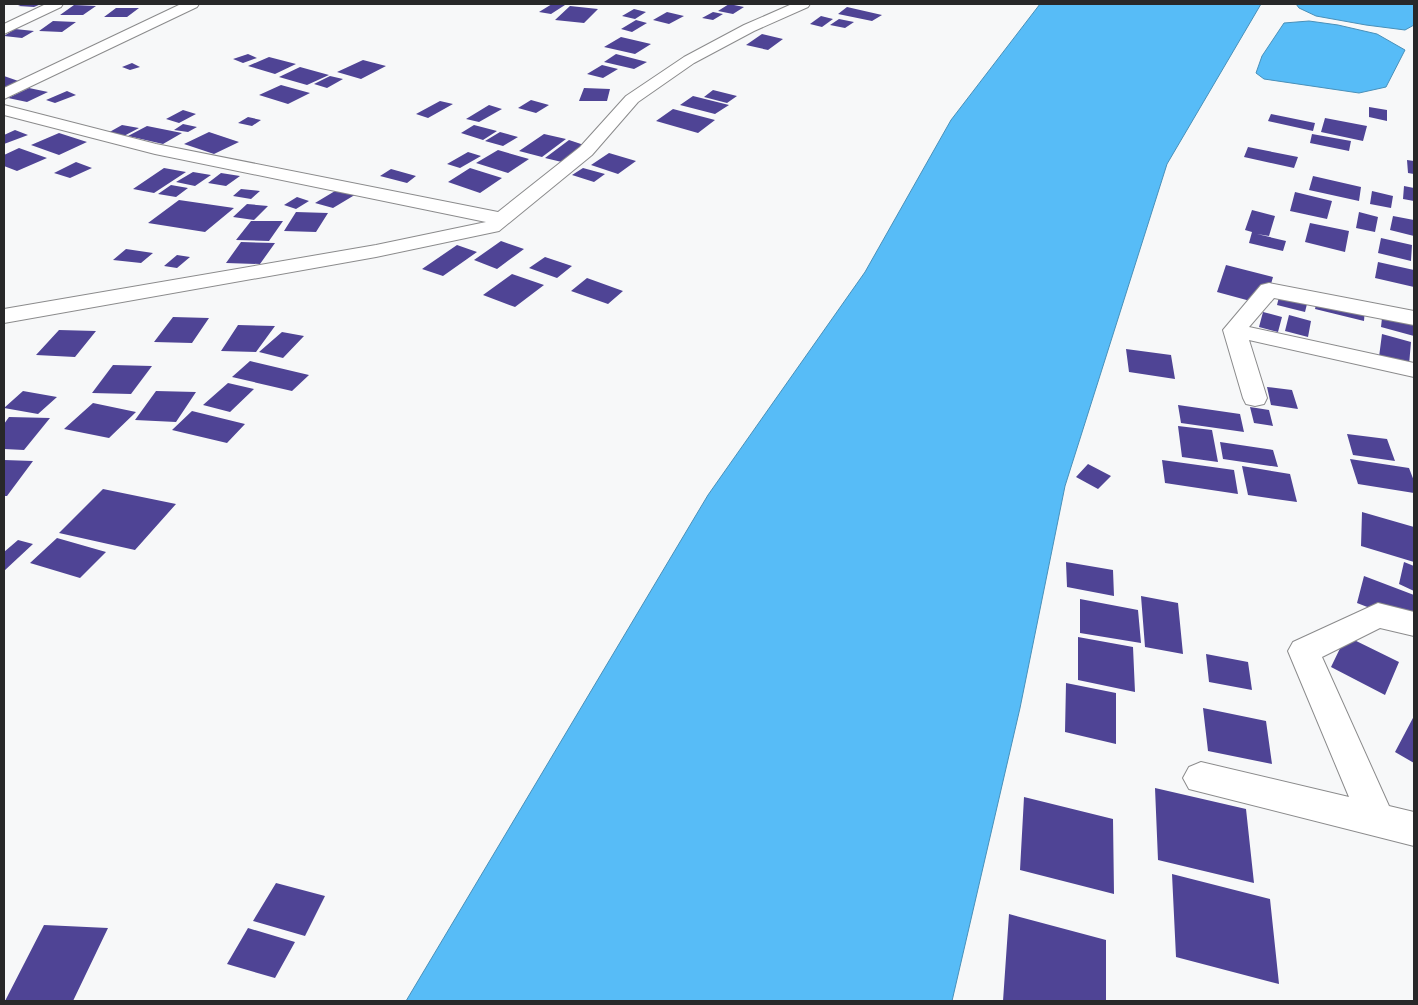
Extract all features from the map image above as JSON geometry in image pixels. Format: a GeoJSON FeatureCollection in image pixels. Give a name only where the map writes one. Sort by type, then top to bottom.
{"type":"FeatureCollection","features":[{"type":"Feature","properties":{"kind":"street"},"geometry":{"type":"LineString","coordinates":[[4,30],[56,4]]}},
{"type":"Feature","properties":{"kind":"street"},"geometry":{"type":"LineString","coordinates":[[4,94],[192,4]]}},
{"type":"Feature","properties":{"kind":"street"},"geometry":{"type":"LineString","coordinates":[[4,316],[376,251],[492,226],[586,151],[632,98],[690,60],[749,28],[803,4]]}},
{"type":"Feature","properties":{"kind":"street"},"geometry":{"type":"LineString","coordinates":[[4,110],[155,149],[502,219]]}},
{"type":"Feature","properties":{"kind":"street"},"geometry":{"type":"LineString","coordinates":[[1234,330],[1269,290],[1414,318]]}},
{"type":"Feature","properties":{"kind":"street"},"geometry":{"type":"LineString","coordinates":[[1234,330],[1414,370]]}},
{"type":"Feature","properties":{"kind":"street"},"geometry":{"type":"LineString","coordinates":[[1234,330],[1255,398]]}},
{"type":"Feature","properties":{"kind":"street"},"geometry":{"type":"LineString","coordinates":[[1378,820],[1304,651],[1378,615],[1414,624]]}},
{"type":"Feature","properties":{"kind":"street"},"geometry":{"type":"LineString","coordinates":[[1201,778],[1414,829]]}},
{"type":"Feature","properties":{"kind":"water"},"geometry":{"type":"Polygon","coordinates":[[[1040,4],[1261,4],[1167,164],[1065,486],[1020,708],[952,1001],[406,1001],[708,495],[865,272],[951,120],[1040,4]]]}},
{"type":"Feature","properties":{"kind":"water"},"geometry":{"type":"Polygon","coordinates":[[[1296,4],[1414,4],[1414,25],[1405,30],[1366,25],[1316,16],[1299,8],[1296,4]]]}},
{"type":"Feature","properties":{"kind":"water"},"geometry":{"type":"Polygon","coordinates":[[[1309,21],[1338,25],[1377,34],[1405,50],[1386,87],[1359,93],[1264,79],[1256,73],[1262,56],[1284,23],[1309,21]]]}},
{"type":"Feature","properties":{"kind":"building"},"geometry":{"type":"Polygon","coordinates":[[[23,4],[41,4],[34,7],[18,6],[23,4]]]}},
{"type":"Feature","properties":{"kind":"building"},"geometry":{"type":"Polygon","coordinates":[[[552,4],[565,5],[551,14],[539,12],[552,4]]]}},
{"type":"Feature","properties":{"kind":"building"},"geometry":{"type":"Polygon","coordinates":[[[729,4],[744,7],[733,14],[718,11],[729,4]]]}},
{"type":"Feature","properties":{"kind":"building"},"geometry":{"type":"Polygon","coordinates":[[[74,5],[96,6],[83,15],[60,15],[74,5]]]}},
{"type":"Feature","properties":{"kind":"building"},"geometry":{"type":"Polygon","coordinates":[[[570,6],[598,9],[584,23],[555,20],[570,6]]]}},
{"type":"Feature","properties":{"kind":"building"},"geometry":{"type":"Polygon","coordinates":[[[847,7],[882,15],[872,21],[838,14],[847,7]]]}},
{"type":"Feature","properties":{"kind":"building"},"geometry":{"type":"Polygon","coordinates":[[[116,8],[139,8],[127,17],[104,17],[116,8]]]}},
{"type":"Feature","properties":{"kind":"building"},"geometry":{"type":"Polygon","coordinates":[[[634,9],[646,12],[635,19],[622,16],[634,9]]]}},
{"type":"Feature","properties":{"kind":"building"},"geometry":{"type":"Polygon","coordinates":[[[667,12],[684,16],[669,24],[653,20],[667,12]]]}},
{"type":"Feature","properties":{"kind":"building"},"geometry":{"type":"Polygon","coordinates":[[[713,12],[723,14],[713,20],[702,18],[713,12]]]}},
{"type":"Feature","properties":{"kind":"building"},"geometry":{"type":"Polygon","coordinates":[[[821,16],[833,19],[822,27],[810,24],[821,16]]]}},
{"type":"Feature","properties":{"kind":"building"},"geometry":{"type":"Polygon","coordinates":[[[839,19],[854,22],[845,28],[830,25],[839,19]]]}},
{"type":"Feature","properties":{"kind":"building"},"geometry":{"type":"Polygon","coordinates":[[[636,20],[647,23],[632,32],[621,29],[636,20]]]}},
{"type":"Feature","properties":{"kind":"building"},"geometry":{"type":"Polygon","coordinates":[[[53,21],[76,22],[62,32],[39,31],[53,21]]]}},
{"type":"Feature","properties":{"kind":"building"},"geometry":{"type":"Polygon","coordinates":[[[15,29],[34,31],[22,38],[4,36],[15,29]]]}},
{"type":"Feature","properties":{"kind":"building"},"geometry":{"type":"Polygon","coordinates":[[[762,34],[783,39],[768,50],[746,45],[762,34]]]}},
{"type":"Feature","properties":{"kind":"building"},"geometry":{"type":"Polygon","coordinates":[[[621,37],[651,44],[635,54],[604,47],[621,37]]]}},
{"type":"Feature","properties":{"kind":"building"},"geometry":{"type":"Polygon","coordinates":[[[248,54],[257,58],[243,63],[233,59],[248,54]]]}},
{"type":"Feature","properties":{"kind":"building"},"geometry":{"type":"Polygon","coordinates":[[[616,54],[647,62],[634,69],[604,62],[616,54]]]}},
{"type":"Feature","properties":{"kind":"building"},"geometry":{"type":"Polygon","coordinates":[[[269,57],[296,64],[275,74],[248,66],[269,57]]]}},
{"type":"Feature","properties":{"kind":"building"},"geometry":{"type":"Polygon","coordinates":[[[363,60],[386,66],[361,79],[337,72],[363,60]]]}},
{"type":"Feature","properties":{"kind":"building"},"geometry":{"type":"Polygon","coordinates":[[[132,63],[140,67],[130,70],[122,67],[132,63]]]}},
{"type":"Feature","properties":{"kind":"building"},"geometry":{"type":"Polygon","coordinates":[[[602,65],[618,69],[603,78],[587,74],[602,65]]]}},
{"type":"Feature","properties":{"kind":"building"},"geometry":{"type":"Polygon","coordinates":[[[300,67],[329,75],[307,85],[279,77],[300,67]]]}},
{"type":"Feature","properties":{"kind":"building"},"geometry":{"type":"Polygon","coordinates":[[[4,76],[24,83],[4,91],[4,76]]]}},
{"type":"Feature","properties":{"kind":"building"},"geometry":{"type":"Polygon","coordinates":[[[330,76],[343,79],[327,88],[314,84],[330,76]]]}},
{"type":"Feature","properties":{"kind":"building"},"geometry":{"type":"Polygon","coordinates":[[[281,85],[310,93],[288,104],[259,95],[281,85]]]}},
{"type":"Feature","properties":{"kind":"building"},"geometry":{"type":"Polygon","coordinates":[[[29,88],[48,92],[27,102],[8,98],[29,88]]]}},
{"type":"Feature","properties":{"kind":"building"},"geometry":{"type":"Polygon","coordinates":[[[584,88],[610,89],[607,101],[579,101],[584,88]]]}},
{"type":"Feature","properties":{"kind":"building"},"geometry":{"type":"Polygon","coordinates":[[[713,90],[737,96],[727,103],[704,97],[713,90]]]}},
{"type":"Feature","properties":{"kind":"building"},"geometry":{"type":"Polygon","coordinates":[[[67,91],[76,95],[55,103],[46,100],[67,91]]]}},
{"type":"Feature","properties":{"kind":"building"},"geometry":{"type":"Polygon","coordinates":[[[693,96],[729,105],[715,114],[680,105],[693,96]]]}},
{"type":"Feature","properties":{"kind":"building"},"geometry":{"type":"Polygon","coordinates":[[[531,100],[549,105],[536,113],[518,108],[531,100]]]}},
{"type":"Feature","properties":{"kind":"building"},"geometry":{"type":"Polygon","coordinates":[[[440,101],[453,104],[428,118],[416,114],[440,101]]]}},
{"type":"Feature","properties":{"kind":"building"},"geometry":{"type":"Polygon","coordinates":[[[489,105],[502,109],[479,122],[466,119],[489,105]]]}},
{"type":"Feature","properties":{"kind":"building"},"geometry":{"type":"Polygon","coordinates":[[[1369,107],[1387,110],[1387,121],[1369,117],[1369,107]]]}},
{"type":"Feature","properties":{"kind":"building"},"geometry":{"type":"Polygon","coordinates":[[[673,109],[715,120],[698,133],[656,121],[673,109]]]}},
{"type":"Feature","properties":{"kind":"building"},"geometry":{"type":"Polygon","coordinates":[[[183,110],[196,114],[179,123],[166,119],[183,110]]]}},
{"type":"Feature","properties":{"kind":"building"},"geometry":{"type":"Polygon","coordinates":[[[1271,114],[1315,123],[1313,131],[1268,121],[1271,114]]]}},
{"type":"Feature","properties":{"kind":"building"},"geometry":{"type":"Polygon","coordinates":[[[248,117],[261,120],[252,126],[238,123],[248,117]]]}},
{"type":"Feature","properties":{"kind":"building"},"geometry":{"type":"Polygon","coordinates":[[[1325,118],[1367,126],[1363,141],[1321,132],[1325,118]]]}},
{"type":"Feature","properties":{"kind":"building"},"geometry":{"type":"Polygon","coordinates":[[[183,124],[197,127],[188,132],[174,130],[183,124]]]}},
{"type":"Feature","properties":{"kind":"building"},"geometry":{"type":"Polygon","coordinates":[[[122,125],[139,128],[122,137],[106,134],[122,125]]]}},
{"type":"Feature","properties":{"kind":"building"},"geometry":{"type":"Polygon","coordinates":[[[474,125],[497,131],[483,140],[461,133],[474,125]]]}},
{"type":"Feature","properties":{"kind":"building"},"geometry":{"type":"Polygon","coordinates":[[[147,126],[182,133],[163,144],[128,136],[147,126]]]}},
{"type":"Feature","properties":{"kind":"building"},"geometry":{"type":"Polygon","coordinates":[[[15,130],[28,135],[4,144],[4,135],[15,130]]]}},
{"type":"Feature","properties":{"kind":"building"},"geometry":{"type":"Polygon","coordinates":[[[209,132],[239,142],[214,154],[184,144],[209,132]]]}},
{"type":"Feature","properties":{"kind":"building"},"geometry":{"type":"Polygon","coordinates":[[[500,132],[518,137],[503,146],[485,141],[500,132]]]}},
{"type":"Feature","properties":{"kind":"building"},"geometry":{"type":"Polygon","coordinates":[[[59,133],[87,142],[59,155],[31,145],[59,133]]]}},
{"type":"Feature","properties":{"kind":"building"},"geometry":{"type":"Polygon","coordinates":[[[544,134],[566,139],[542,157],[519,151],[544,134]]]}},
{"type":"Feature","properties":{"kind":"building"},"geometry":{"type":"Polygon","coordinates":[[[1312,134],[1351,141],[1349,151],[1310,143],[1312,134]]]}},
{"type":"Feature","properties":{"kind":"building"},"geometry":{"type":"Polygon","coordinates":[[[569,140],[584,145],[566,163],[545,158],[569,140]]]}},
{"type":"Feature","properties":{"kind":"building"},"geometry":{"type":"Polygon","coordinates":[[[1248,147],[1298,157],[1294,168],[1244,157],[1248,147]]]}},
{"type":"Feature","properties":{"kind":"building"},"geometry":{"type":"Polygon","coordinates":[[[19,148],[47,158],[17,171],[4,166],[4,155],[19,148]]]}},
{"type":"Feature","properties":{"kind":"building"},"geometry":{"type":"Polygon","coordinates":[[[498,150],[529,159],[508,173],[476,163],[498,150]]]}},
{"type":"Feature","properties":{"kind":"building"},"geometry":{"type":"Polygon","coordinates":[[[468,152],[481,156],[460,168],[447,164],[468,152]]]}},
{"type":"Feature","properties":{"kind":"building"},"geometry":{"type":"Polygon","coordinates":[[[609,153],[636,161],[618,174],[591,165],[609,153]]]}},
{"type":"Feature","properties":{"kind":"building"},"geometry":{"type":"Polygon","coordinates":[[[1407,160],[1414,161],[1414,174],[1408,173],[1407,160]]]}},
{"type":"Feature","properties":{"kind":"building"},"geometry":{"type":"Polygon","coordinates":[[[76,162],[92,168],[70,178],[54,173],[76,162]]]}},
{"type":"Feature","properties":{"kind":"building"},"geometry":{"type":"Polygon","coordinates":[[[164,168],[186,172],[154,193],[133,189],[164,168]]]}},
{"type":"Feature","properties":{"kind":"building"},"geometry":{"type":"Polygon","coordinates":[[[470,168],[502,178],[480,193],[448,182],[470,168]]]}},
{"type":"Feature","properties":{"kind":"building"},"geometry":{"type":"Polygon","coordinates":[[[583,168],[605,174],[594,182],[572,175],[583,168]]]}},
{"type":"Feature","properties":{"kind":"building"},"geometry":{"type":"Polygon","coordinates":[[[391,169],[416,176],[407,183],[380,176],[391,169]]]}},
{"type":"Feature","properties":{"kind":"building"},"geometry":{"type":"Polygon","coordinates":[[[193,172],[211,175],[195,186],[176,182],[193,172]]]}},
{"type":"Feature","properties":{"kind":"building"},"geometry":{"type":"Polygon","coordinates":[[[221,173],[240,176],[226,186],[208,183],[221,173]]]}},
{"type":"Feature","properties":{"kind":"building"},"geometry":{"type":"Polygon","coordinates":[[[1313,176],[1361,187],[1359,201],[1309,190],[1313,176]]]}},
{"type":"Feature","properties":{"kind":"building"},"geometry":{"type":"Polygon","coordinates":[[[171,185],[188,188],[176,197],[158,194],[171,185]]]}},
{"type":"Feature","properties":{"kind":"building"},"geometry":{"type":"Polygon","coordinates":[[[1404,186],[1414,188],[1414,201],[1403,199],[1404,186]]]}},
{"type":"Feature","properties":{"kind":"building"},"geometry":{"type":"Polygon","coordinates":[[[340,188],[358,193],[333,208],[315,203],[340,188]]]}},
{"type":"Feature","properties":{"kind":"building"},"geometry":{"type":"Polygon","coordinates":[[[241,189],[260,191],[251,199],[233,196],[241,189]]]}},
{"type":"Feature","properties":{"kind":"building"},"geometry":{"type":"Polygon","coordinates":[[[1372,191],[1393,196],[1391,208],[1370,204],[1372,191]]]}},
{"type":"Feature","properties":{"kind":"building"},"geometry":{"type":"Polygon","coordinates":[[[1295,192],[1332,201],[1327,219],[1290,211],[1295,192]]]}},
{"type":"Feature","properties":{"kind":"building"},"geometry":{"type":"Polygon","coordinates":[[[297,197],[309,201],[296,209],[284,205],[297,197]]]}},
{"type":"Feature","properties":{"kind":"building"},"geometry":{"type":"Polygon","coordinates":[[[179,200],[234,208],[205,232],[148,223],[179,200]]]}},
{"type":"Feature","properties":{"kind":"building"},"geometry":{"type":"Polygon","coordinates":[[[247,204],[268,206],[254,220],[233,217],[247,204]]]}},
{"type":"Feature","properties":{"kind":"building"},"geometry":{"type":"Polygon","coordinates":[[[1252,210],[1275,216],[1269,236],[1257,234],[1286,241],[1283,251],[1249,243],[1252,232],[1245,230],[1252,210]]]}},
{"type":"Feature","properties":{"kind":"building"},"geometry":{"type":"Polygon","coordinates":[[[296,212],[328,213],[316,232],[284,231],[296,212]]]}},
{"type":"Feature","properties":{"kind":"building"},"geometry":{"type":"Polygon","coordinates":[[[1359,212],[1378,217],[1375,232],[1356,228],[1359,212]]]}},
{"type":"Feature","properties":{"kind":"building"},"geometry":{"type":"Polygon","coordinates":[[[1393,216],[1414,220],[1414,236],[1390,230],[1393,216]]]}},
{"type":"Feature","properties":{"kind":"building"},"geometry":{"type":"Polygon","coordinates":[[[251,221],[283,221],[269,241],[236,240],[251,221]]]}},
{"type":"Feature","properties":{"kind":"building"},"geometry":{"type":"Polygon","coordinates":[[[1310,223],[1349,231],[1345,252],[1305,242],[1310,223]]]}},
{"type":"Feature","properties":{"kind":"building"},"geometry":{"type":"Polygon","coordinates":[[[1381,238],[1412,245],[1411,261],[1378,253],[1381,238]]]}},
{"type":"Feature","properties":{"kind":"building"},"geometry":{"type":"Polygon","coordinates":[[[501,241],[524,249],[497,269],[474,260],[501,241]]]}},
{"type":"Feature","properties":{"kind":"building"},"geometry":{"type":"Polygon","coordinates":[[[241,242],[275,243],[260,264],[226,263],[241,242]]]}},
{"type":"Feature","properties":{"kind":"building"},"geometry":{"type":"Polygon","coordinates":[[[457,245],[477,252],[443,276],[422,269],[457,245]]]}},
{"type":"Feature","properties":{"kind":"building"},"geometry":{"type":"Polygon","coordinates":[[[126,249],[153,253],[141,263],[113,260],[126,249]]]}},
{"type":"Feature","properties":{"kind":"building"},"geometry":{"type":"Polygon","coordinates":[[[177,255],[190,257],[177,268],[164,266],[177,255]]]}},
{"type":"Feature","properties":{"kind":"building"},"geometry":{"type":"Polygon","coordinates":[[[545,257],[572,266],[557,278],[529,268],[545,257]]]}},
{"type":"Feature","properties":{"kind":"building"},"geometry":{"type":"Polygon","coordinates":[[[1378,262],[1414,270],[1414,287],[1375,278],[1378,262]]]}},
{"type":"Feature","properties":{"kind":"building"},"geometry":{"type":"Polygon","coordinates":[[[1226,265],[1273,277],[1265,305],[1217,292],[1226,265]]]}},
{"type":"Feature","properties":{"kind":"building"},"geometry":{"type":"Polygon","coordinates":[[[512,274],[544,285],[515,307],[483,295],[512,274]]]}},
{"type":"Feature","properties":{"kind":"building"},"geometry":{"type":"Polygon","coordinates":[[[587,278],[623,291],[608,304],[571,291],[587,278]]]}},
{"type":"Feature","properties":{"kind":"building"},"geometry":{"type":"Polygon","coordinates":[[[1281,289],[1309,296],[1305,312],[1277,305],[1281,289]]]}},
{"type":"Feature","properties":{"kind":"building"},"geometry":{"type":"Polygon","coordinates":[[[1318,296],[1365,308],[1364,321],[1315,309],[1318,296]]]}},
{"type":"Feature","properties":{"kind":"building"},"geometry":{"type":"Polygon","coordinates":[[[1383,309],[1414,317],[1414,336],[1381,327],[1383,309]]]}},
{"type":"Feature","properties":{"kind":"building"},"geometry":{"type":"Polygon","coordinates":[[[1263,312],[1282,317],[1278,332],[1259,327],[1263,312]]]}},
{"type":"Feature","properties":{"kind":"building"},"geometry":{"type":"Polygon","coordinates":[[[1289,315],[1311,321],[1308,337],[1285,331],[1289,315]]]}},
{"type":"Feature","properties":{"kind":"building"},"geometry":{"type":"Polygon","coordinates":[[[173,317],[209,318],[192,343],[154,342],[173,317]]]}},
{"type":"Feature","properties":{"kind":"building"},"geometry":{"type":"Polygon","coordinates":[[[238,325],[275,326],[256,352],[221,351],[238,325]]]}},
{"type":"Feature","properties":{"kind":"building"},"geometry":{"type":"Polygon","coordinates":[[[59,330],[96,331],[75,357],[36,355],[59,330]]]}},
{"type":"Feature","properties":{"kind":"building"},"geometry":{"type":"Polygon","coordinates":[[[282,332],[304,336],[283,358],[259,352],[282,332]]]}},
{"type":"Feature","properties":{"kind":"building"},"geometry":{"type":"Polygon","coordinates":[[[1382,334],[1411,342],[1409,365],[1379,357],[1382,334]]]}},
{"type":"Feature","properties":{"kind":"building"},"geometry":{"type":"Polygon","coordinates":[[[1126,349],[1171,355],[1175,379],[1129,372],[1126,349]]]}},
{"type":"Feature","properties":{"kind":"building"},"geometry":{"type":"Polygon","coordinates":[[[250,361],[309,375],[292,391],[232,377],[250,361]]]}},
{"type":"Feature","properties":{"kind":"building"},"geometry":{"type":"Polygon","coordinates":[[[113,365],[152,366],[131,394],[92,393],[113,365]]]}},
{"type":"Feature","properties":{"kind":"building"},"geometry":{"type":"Polygon","coordinates":[[[228,383],[254,389],[230,412],[203,405],[228,383]]]}},
{"type":"Feature","properties":{"kind":"building"},"geometry":{"type":"Polygon","coordinates":[[[1267,387],[1292,390],[1298,409],[1271,405],[1267,387]]]}},
{"type":"Feature","properties":{"kind":"building"},"geometry":{"type":"Polygon","coordinates":[[[23,391],[57,397],[38,414],[4,408],[23,391]]]}},
{"type":"Feature","properties":{"kind":"building"},"geometry":{"type":"Polygon","coordinates":[[[156,391],[196,392],[176,422],[135,420],[156,391]]]}},
{"type":"Feature","properties":{"kind":"building"},"geometry":{"type":"Polygon","coordinates":[[[93,403],[136,412],[109,438],[64,429],[93,403]]]}},
{"type":"Feature","properties":{"kind":"building"},"geometry":{"type":"Polygon","coordinates":[[[1178,405],[1240,414],[1244,432],[1181,423],[1178,405]]]}},
{"type":"Feature","properties":{"kind":"building"},"geometry":{"type":"Polygon","coordinates":[[[1250,407],[1269,410],[1273,426],[1254,423],[1250,407]]]}},
{"type":"Feature","properties":{"kind":"building"},"geometry":{"type":"Polygon","coordinates":[[[192,411],[245,424],[227,443],[172,430],[192,411]]]}},
{"type":"Feature","properties":{"kind":"building"},"geometry":{"type":"Polygon","coordinates":[[[9,417],[50,418],[24,450],[4,449],[4,424],[9,417]]]}},
{"type":"Feature","properties":{"kind":"building"},"geometry":{"type":"Polygon","coordinates":[[[1178,426],[1212,430],[1218,462],[1182,457],[1178,426]]]}},
{"type":"Feature","properties":{"kind":"building"},"geometry":{"type":"Polygon","coordinates":[[[1347,434],[1387,439],[1395,461],[1353,455],[1347,434]]]}},
{"type":"Feature","properties":{"kind":"building"},"geometry":{"type":"Polygon","coordinates":[[[1220,442],[1273,450],[1278,467],[1223,459],[1220,442]]]}},
{"type":"Feature","properties":{"kind":"building"},"geometry":{"type":"Polygon","coordinates":[[[1350,459],[1409,468],[1414,481],[1414,493],[1358,484],[1350,459]]]}},
{"type":"Feature","properties":{"kind":"building"},"geometry":{"type":"Polygon","coordinates":[[[4,460],[33,461],[7,496],[4,496],[4,460]]]}},
{"type":"Feature","properties":{"kind":"building"},"geometry":{"type":"Polygon","coordinates":[[[1162,460],[1234,470],[1238,494],[1165,483],[1162,460]]]}},
{"type":"Feature","properties":{"kind":"building"},"geometry":{"type":"Polygon","coordinates":[[[1088,464],[1111,476],[1098,489],[1076,477],[1088,464]]]}},
{"type":"Feature","properties":{"kind":"building"},"geometry":{"type":"Polygon","coordinates":[[[1242,466],[1290,474],[1297,502],[1248,495],[1242,466]]]}},
{"type":"Feature","properties":{"kind":"building"},"geometry":{"type":"Polygon","coordinates":[[[103,489],[176,504],[135,550],[59,533],[103,489]]]}},
{"type":"Feature","properties":{"kind":"building"},"geometry":{"type":"Polygon","coordinates":[[[1362,512],[1414,527],[1414,562],[1361,546],[1362,512]]]}},
{"type":"Feature","properties":{"kind":"building"},"geometry":{"type":"Polygon","coordinates":[[[57,538],[106,552],[80,578],[30,563],[57,538]]]}},
{"type":"Feature","properties":{"kind":"building"},"geometry":{"type":"Polygon","coordinates":[[[18,540],[33,544],[4,571],[4,552],[18,540]]]}},
{"type":"Feature","properties":{"kind":"building"},"geometry":{"type":"Polygon","coordinates":[[[1066,562],[1113,570],[1114,596],[1067,587],[1066,562]]]}},
{"type":"Feature","properties":{"kind":"building"},"geometry":{"type":"Polygon","coordinates":[[[1404,562],[1414,566],[1414,591],[1399,584],[1404,562]]]}},
{"type":"Feature","properties":{"kind":"building"},"geometry":{"type":"Polygon","coordinates":[[[1364,576],[1414,595],[1414,625],[1357,603],[1364,576]]]}},
{"type":"Feature","properties":{"kind":"building"},"geometry":{"type":"Polygon","coordinates":[[[1141,596],[1178,603],[1183,654],[1145,647],[1141,596]]]}},
{"type":"Feature","properties":{"kind":"building"},"geometry":{"type":"Polygon","coordinates":[[[1080,599],[1138,610],[1141,643],[1080,633],[1080,599]]]}},
{"type":"Feature","properties":{"kind":"building"},"geometry":{"type":"Polygon","coordinates":[[[1346,636],[1399,662],[1385,695],[1331,667],[1346,636]]]}},
{"type":"Feature","properties":{"kind":"building"},"geometry":{"type":"Polygon","coordinates":[[[1078,637],[1133,647],[1135,692],[1078,680],[1078,637]]]}},
{"type":"Feature","properties":{"kind":"building"},"geometry":{"type":"Polygon","coordinates":[[[1206,654],[1248,662],[1252,690],[1209,682],[1206,654]]]}},
{"type":"Feature","properties":{"kind":"building"},"geometry":{"type":"Polygon","coordinates":[[[1066,683],[1116,693],[1116,744],[1065,732],[1066,683]]]}},
{"type":"Feature","properties":{"kind":"building"},"geometry":{"type":"Polygon","coordinates":[[[1203,708],[1266,721],[1272,764],[1208,751],[1203,708]]]}},
{"type":"Feature","properties":{"kind":"building"},"geometry":{"type":"Polygon","coordinates":[[[1414,716],[1414,763],[1395,752],[1414,716]]]}},
{"type":"Feature","properties":{"kind":"building"},"geometry":{"type":"Polygon","coordinates":[[[1155,788],[1246,809],[1254,883],[1158,860],[1155,788]]]}},
{"type":"Feature","properties":{"kind":"building"},"geometry":{"type":"Polygon","coordinates":[[[1024,797],[1113,819],[1114,894],[1020,870],[1024,797]]]}},
{"type":"Feature","properties":{"kind":"building"},"geometry":{"type":"Polygon","coordinates":[[[1172,874],[1270,899],[1279,984],[1176,957],[1172,874]]]}},
{"type":"Feature","properties":{"kind":"building"},"geometry":{"type":"Polygon","coordinates":[[[276,883],[325,896],[305,936],[253,921],[276,883]]]}},
{"type":"Feature","properties":{"kind":"building"},"geometry":{"type":"Polygon","coordinates":[[[1009,914],[1106,940],[1106,1001],[1003,1001],[1009,914]]]}},
{"type":"Feature","properties":{"kind":"building"},"geometry":{"type":"Polygon","coordinates":[[[44,925],[108,928],[73,1001],[5,1001],[44,925]]]}},
{"type":"Feature","properties":{"kind":"building"},"geometry":{"type":"Polygon","coordinates":[[[248,928],[295,942],[275,978],[227,964],[248,928]]]}}]}
